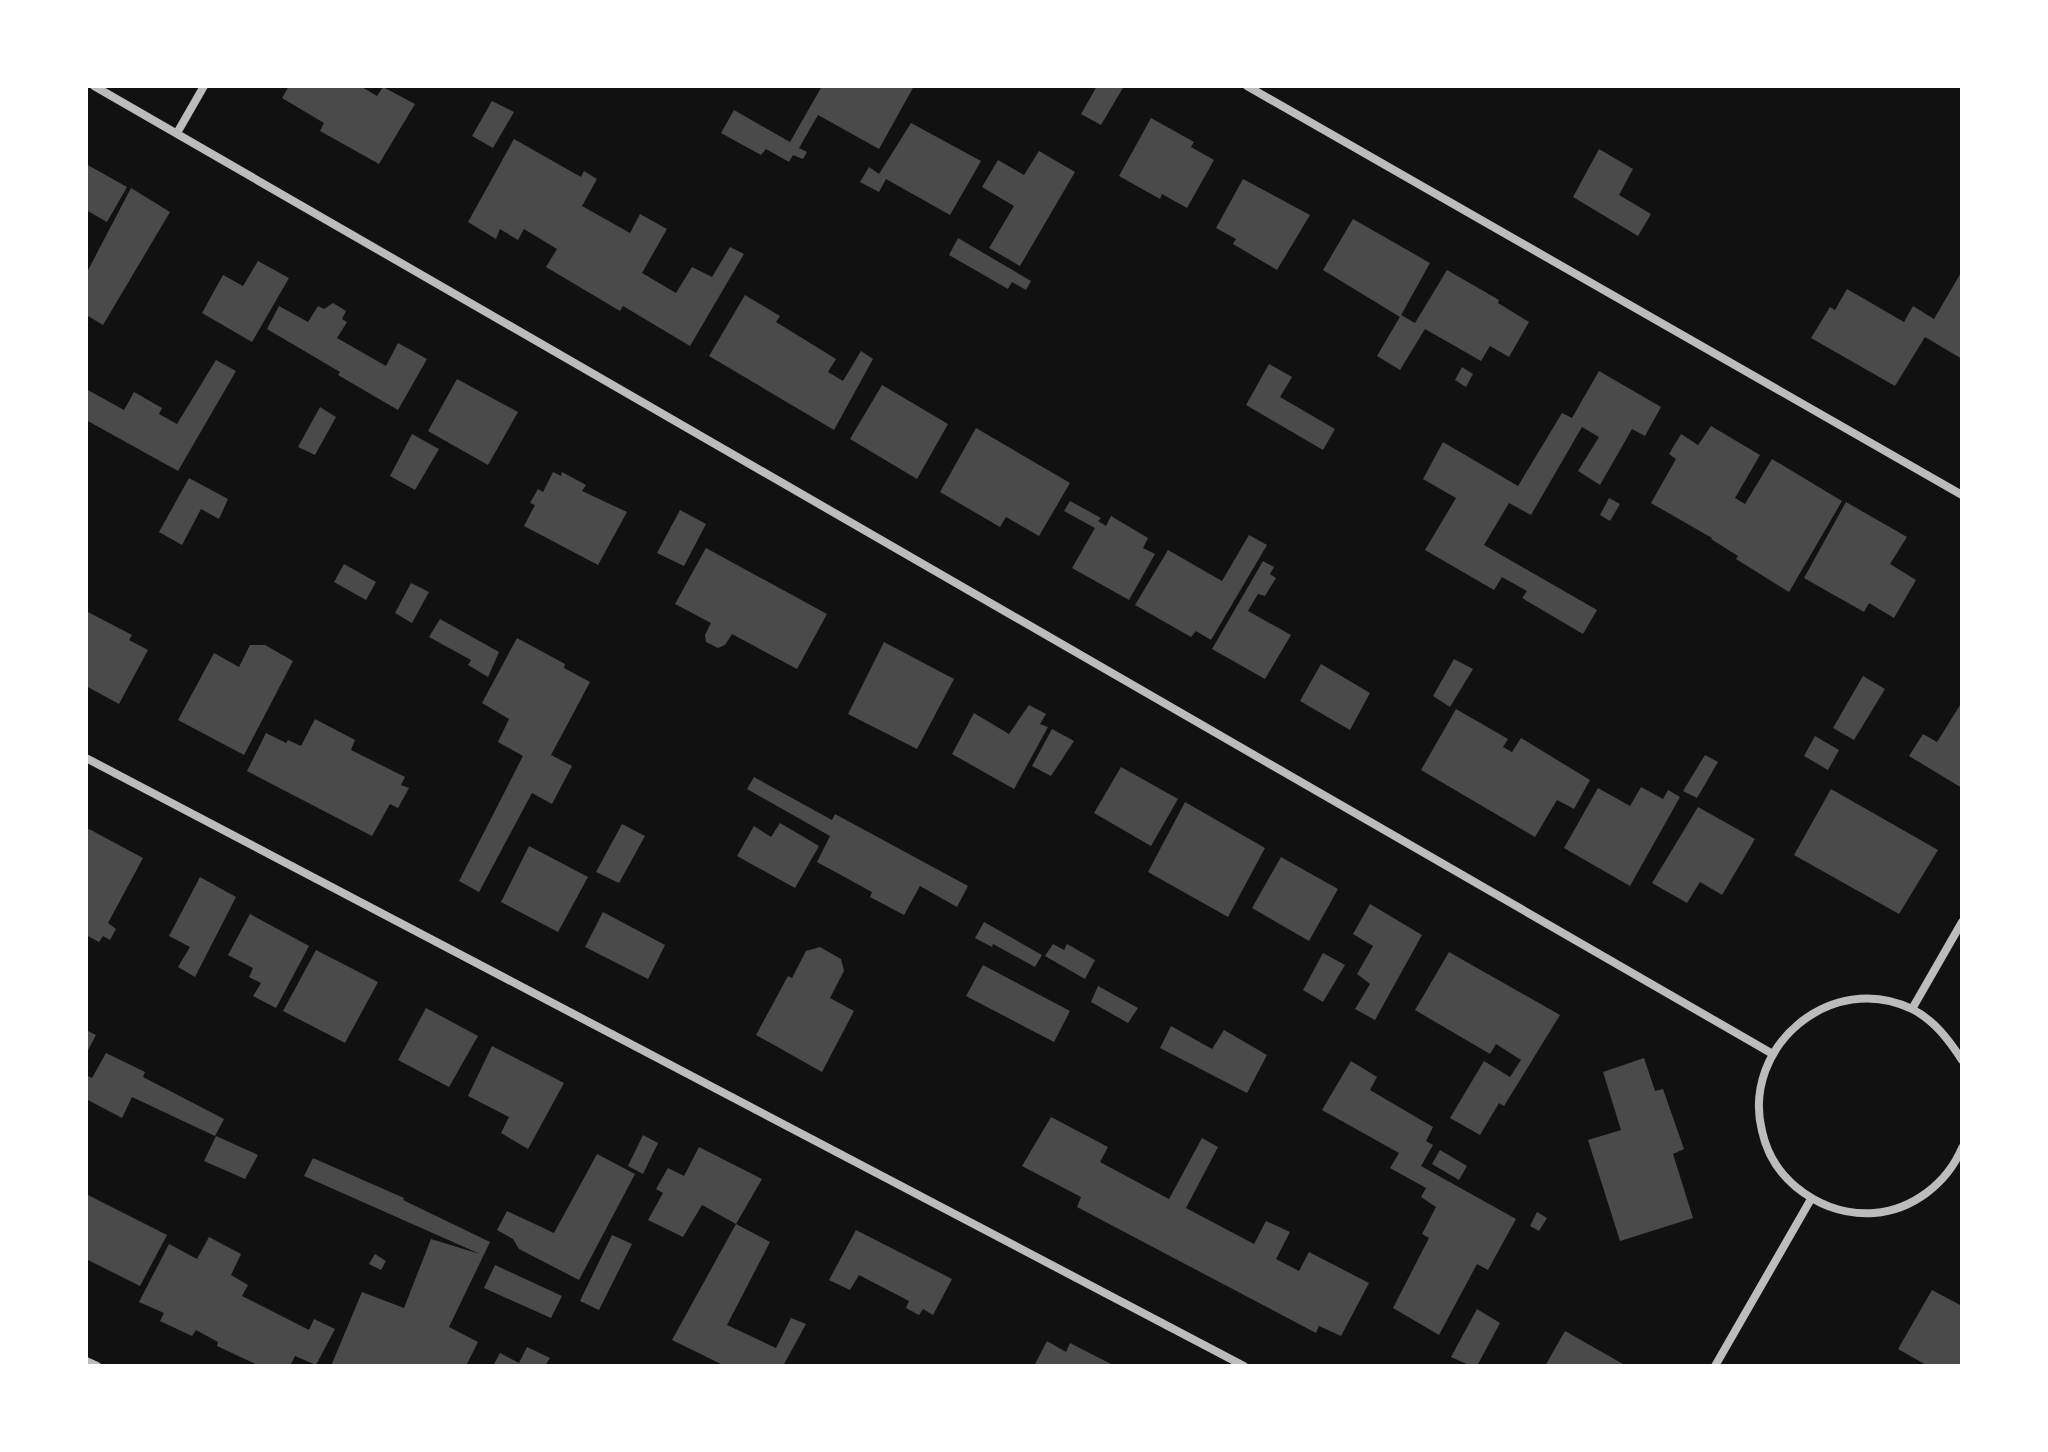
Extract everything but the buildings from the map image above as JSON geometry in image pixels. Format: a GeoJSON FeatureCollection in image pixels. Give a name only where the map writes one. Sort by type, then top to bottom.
{"type":"FeatureCollection","features":[{"type":"Feature","properties":{"kind":"street"},"geometry":{"type":"LineString","coordinates":[[94,86],[1771,1053]]}},
{"type":"Feature","properties":{"kind":"street"},"geometry":{"type":"LineString","coordinates":[[177,133],[204,86]]}},
{"type":"Feature","properties":{"kind":"street"},"geometry":{"type":"LineString","coordinates":[[1247,86],[1962,495]]}},
{"type":"Feature","properties":{"kind":"street"},"geometry":{"type":"LineString","coordinates":[[86,758],[1244,1366]]}},
{"type":"Feature","properties":{"kind":"street"},"geometry":{"type":"LineString","coordinates":[[1912,1009],[1962,922]]}},
{"type":"Feature","properties":{"kind":"street"},"geometry":{"type":"LineString","coordinates":[[1962,1060],[1941,1030],[1912,1009],[1881,1000],[1848,1000],[1833,1004],[1818,1009],[1792,1027],[1771,1053],[1760,1084],[1758,1118],[1767,1150],[1785,1178],[1811,1199],[1842,1211],[1875,1213],[1907,1205],[1935,1187],[1959,1164],[1962,1148]]}},
{"type":"Feature","properties":{"kind":"street"},"geometry":{"type":"LineString","coordinates":[[1715,1366],[1811,1199]]}},
{"type":"Feature","properties":{"kind":"street"},"geometry":{"type":"LineString","coordinates":[[86,1361],[97,1366]]}}]}
